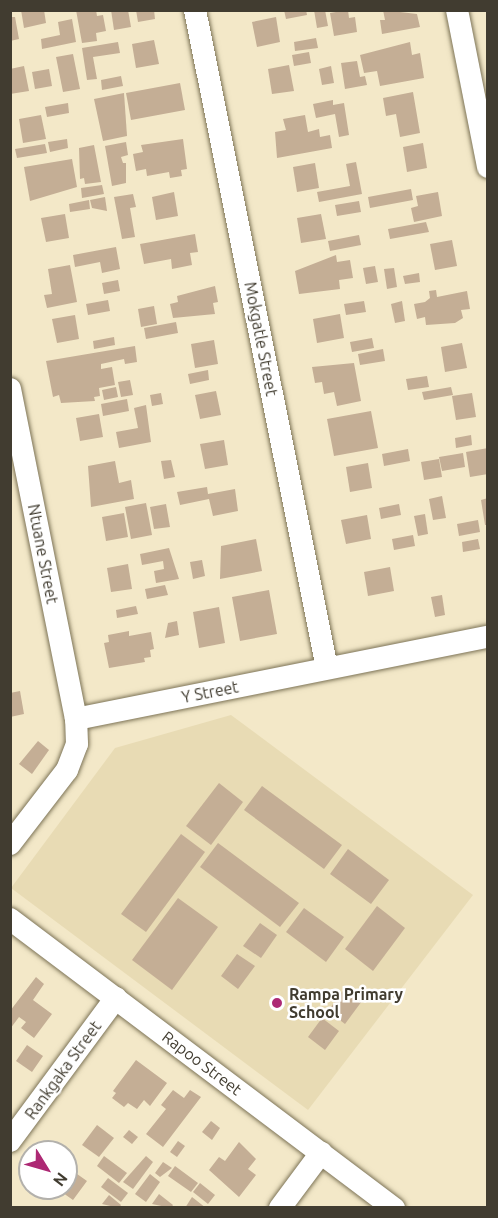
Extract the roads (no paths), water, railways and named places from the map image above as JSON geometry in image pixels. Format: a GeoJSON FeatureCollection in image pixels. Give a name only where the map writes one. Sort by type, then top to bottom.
{"type":"FeatureCollection","features":[{"type":"Feature","properties":{"kind":"street","name":"Mokgatle Street"},"geometry":{"type":"LineString","coordinates":[[195,10],[327,668]]}},
{"type":"Feature","properties":{"kind":"street"},"geometry":{"type":"LineString","coordinates":[[457,10],[488,167]]}},
{"type":"Feature","properties":{"kind":"street","name":"Ntuane Street"},"geometry":{"type":"LineString","coordinates":[[10,389],[18,471],[76,719]]}},
{"type":"Feature","properties":{"kind":"street","name":"Y Street"},"geometry":{"type":"LineString","coordinates":[[76,719],[488,637]]}},
{"type":"Feature","properties":{"kind":"street"},"geometry":{"type":"LineString","coordinates":[[10,844],[67,770],[77,744],[76,719]]}},
{"type":"Feature","properties":{"kind":"street","name":"Rapoo Street"},"geometry":{"type":"LineString","coordinates":[[10,919],[394,1208]]}},
{"type":"Feature","properties":{"kind":"street","name":"Rankgaka Street"},"geometry":{"type":"LineString","coordinates":[[10,1142],[116,999]]}},
{"type":"Feature","properties":{"kind":"street"},"geometry":{"type":"LineString","coordinates":[[280,1208],[321,1153]]}},
{"type":"Feature","properties":{"kind":"place","name":"Rampa Primary School"},"geometry":{"type":"Point","coordinates":[277,1003]}}]}
